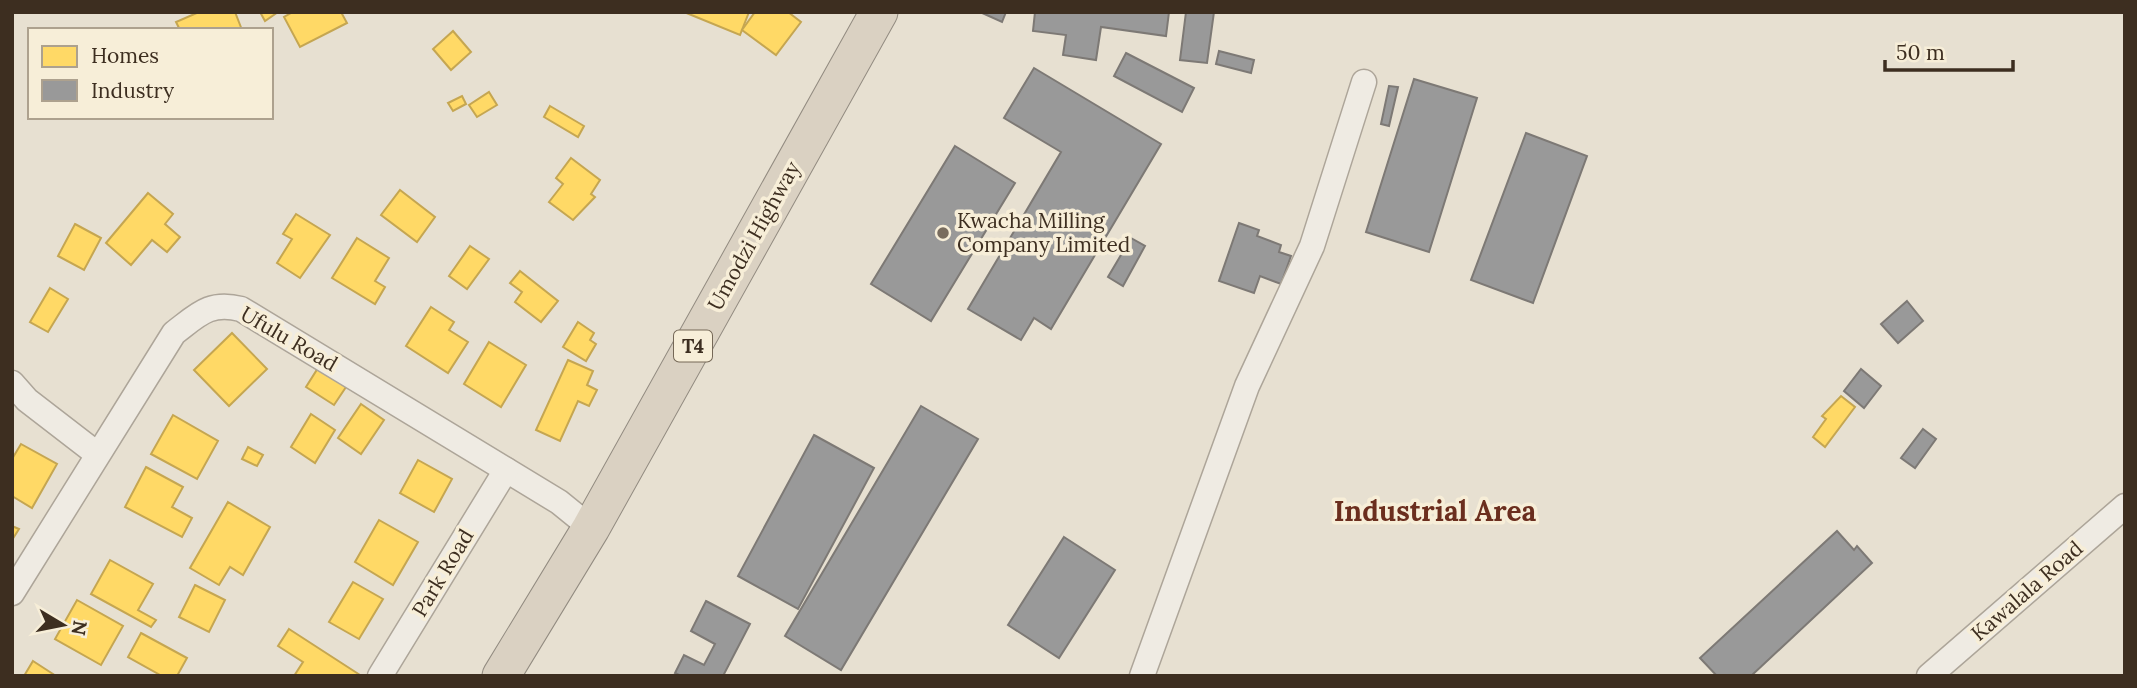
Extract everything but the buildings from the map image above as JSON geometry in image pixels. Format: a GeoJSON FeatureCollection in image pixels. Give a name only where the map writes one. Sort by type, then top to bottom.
{"type":"FeatureCollection","features":[{"type":"Feature","properties":{"kind":"highway","name":"Umodzi Highway"},"geometry":{"type":"LineString","coordinates":[[501,676],[591,528],[879,12]]}},
{"type":"Feature","properties":{"kind":"street"},"geometry":{"type":"LineString","coordinates":[[1142,676],[1247,386],[1312,246],[1364,82]]}},
{"type":"Feature","properties":{"kind":"street","name":"Ufulu Road"},"geometry":{"type":"LineString","coordinates":[[12,593],[174,333],[205,310],[223,304],[241,309],[559,502],[591,528]]}},
{"type":"Feature","properties":{"kind":"street"},"geometry":{"type":"LineString","coordinates":[[12,383],[27,400],[97,454]]}},
{"type":"Feature","properties":{"kind":"street","name":"Park Road"},"geometry":{"type":"LineString","coordinates":[[380,676],[506,470]]}},
{"type":"Feature","properties":{"kind":"street","name":"Kawalala Road"},"geometry":{"type":"LineString","coordinates":[[1929,676],[2125,506]]}},
{"type":"Feature","properties":{"kind":"place","name":"Kwacha Milling Company Limited"},"geometry":{"type":"Point","coordinates":[943,233]}},
{"type":"Feature","properties":{"kind":"district","name":"Industrial Area"},"geometry":{"type":"Point","coordinates":[1435,511]}}]}
